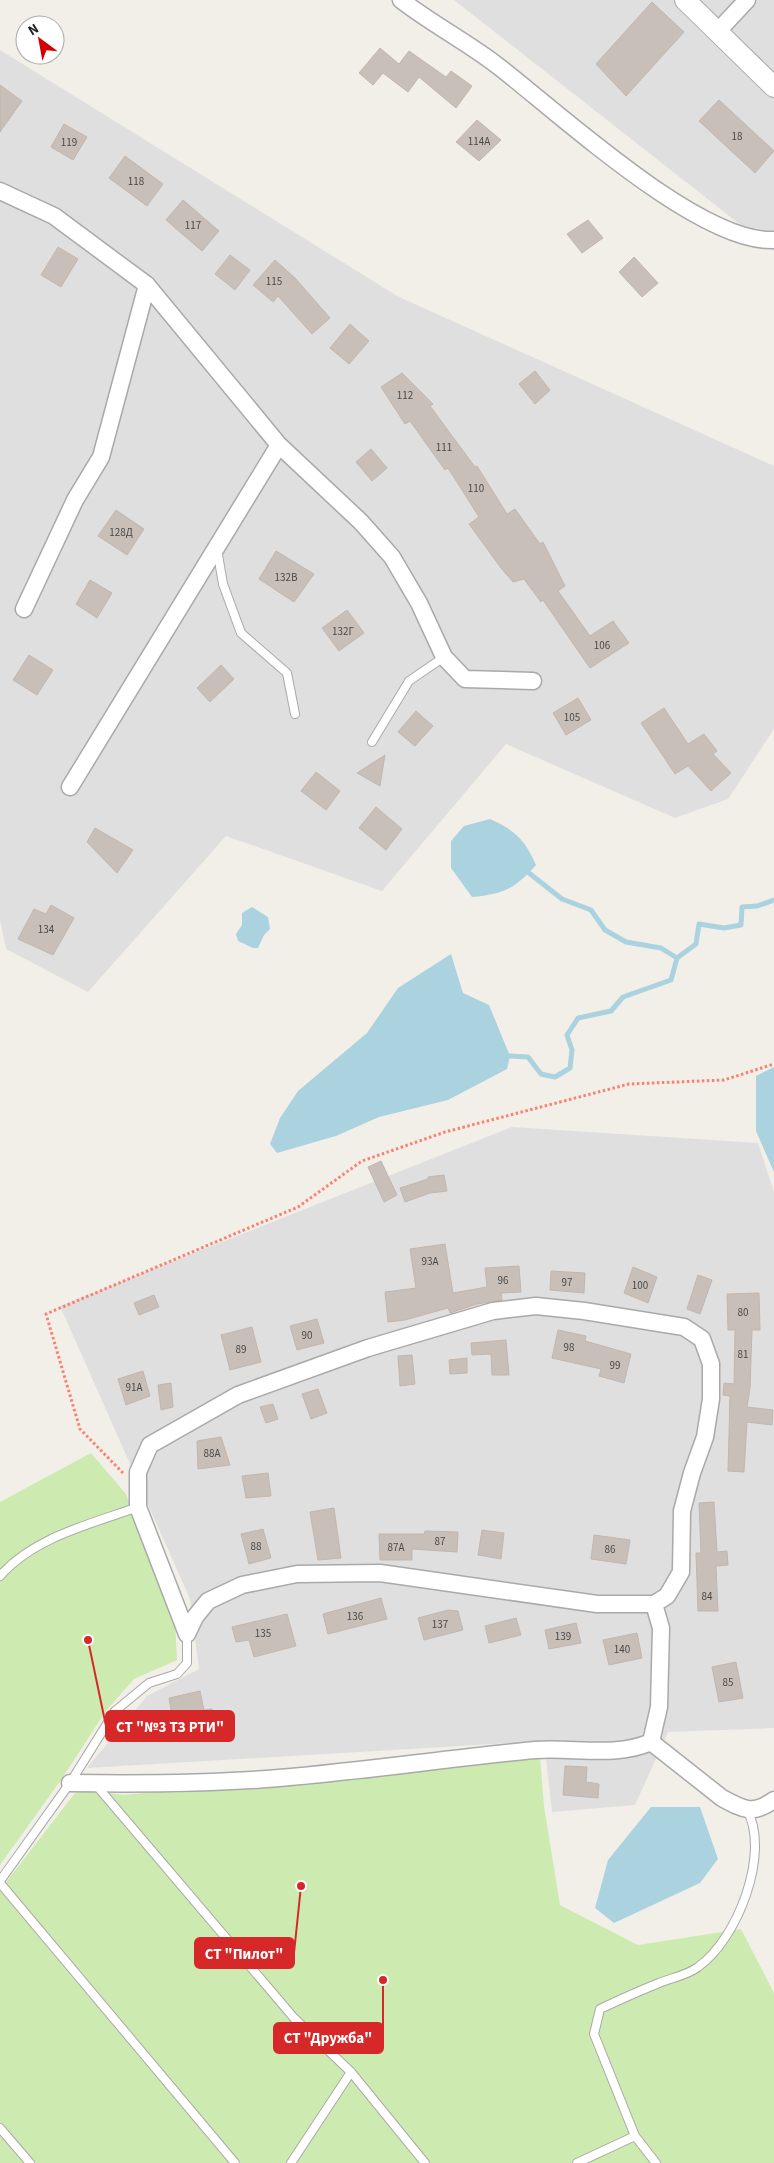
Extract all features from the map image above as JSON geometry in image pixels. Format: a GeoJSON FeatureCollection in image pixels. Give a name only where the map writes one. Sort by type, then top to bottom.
{"type":"FeatureCollection","features":[{"type":"Feature","properties":{"kind":"street"},"geometry":{"type":"LineString","coordinates":[[401,0],[497,65],[635,173],[703,220],[738,236],[765,241],[774,240]]}},
{"type":"Feature","properties":{"kind":"street"},"geometry":{"type":"LineString","coordinates":[[685,0],[774,87]]}},
{"type":"Feature","properties":{"kind":"street"},"geometry":{"type":"LineString","coordinates":[[718,32],[747,0]]}},
{"type":"Feature","properties":{"kind":"street"},"geometry":{"type":"LineString","coordinates":[[0,191],[54,216],[147,285],[279,445],[361,522],[392,558],[419,603],[444,657],[465,679],[533,681]]}},
{"type":"Feature","properties":{"kind":"street"},"geometry":{"type":"LineString","coordinates":[[24,609],[76,500],[101,457],[147,285]]}},
{"type":"Feature","properties":{"kind":"street"},"geometry":{"type":"LineString","coordinates":[[70,787],[279,445]]}},
{"type":"Feature","properties":{"kind":"street"},"geometry":{"type":"LineString","coordinates":[[536,1306],[584,1310],[684,1327],[702,1339],[711,1364],[711,1399],[705,1437],[692,1473],[682,1511],[681,1572],[666,1596],[654,1604],[597,1604],[380,1573],[296,1574],[242,1585],[208,1601],[195,1617],[188,1634],[138,1507],[138,1472],[150,1445],[238,1395],[368,1348],[493,1311],[536,1306]]}},
{"type":"Feature","properties":{"kind":"street"},"geometry":{"type":"LineString","coordinates":[[651,1742],[659,1707],[661,1628],[654,1604]]}},
{"type":"Feature","properties":{"kind":"street"},"geometry":{"type":"LineString","coordinates":[[70,1784],[137,1784],[278,1778],[538,1750],[606,1751],[638,1748],[651,1742]]}},
{"type":"Feature","properties":{"kind":"street"},"geometry":{"type":"LineString","coordinates":[[651,1742],[722,1798],[747,1810],[758,1810],[774,1800]]}},
{"type":"Feature","properties":{"kind":"lane"},"geometry":{"type":"LineString","coordinates":[[217,547],[222,584],[241,633],[287,673],[295,714]]}},
{"type":"Feature","properties":{"kind":"lane"},"geometry":{"type":"LineString","coordinates":[[372,742],[409,681],[444,657]]}},
{"type":"Feature","properties":{"kind":"lane"},"geometry":{"type":"LineString","coordinates":[[0,1576],[12,1563],[58,1536],[138,1507]]}},
{"type":"Feature","properties":{"kind":"lane"},"geometry":{"type":"LineString","coordinates":[[188,1634],[187,1663],[177,1674],[149,1683],[115,1710],[70,1784],[0,1882],[235,2163]]}},
{"type":"Feature","properties":{"kind":"lane"},"geometry":{"type":"LineString","coordinates":[[95,1784],[294,2018],[351,2072],[425,2163]]}},
{"type":"Feature","properties":{"kind":"lane"},"geometry":{"type":"LineString","coordinates":[[656,2163],[634,2136],[594,2034],[600,2009],[698,1968],[726,1938],[744,1898],[755,1862],[754,1822],[747,1810]]}},
{"type":"Feature","properties":{"kind":"lane"},"geometry":{"type":"LineString","coordinates":[[291,2163],[351,2072]]}},
{"type":"Feature","properties":{"kind":"lane"},"geometry":{"type":"LineString","coordinates":[[0,2128],[30,2163]]}},
{"type":"Feature","properties":{"kind":"lane"},"geometry":{"type":"LineString","coordinates":[[577,2163],[634,2136]]}},
{"type":"Feature","properties":{"kind":"path"},"geometry":{"type":"LineString","coordinates":[[138,1489],[80,1429],[46,1314],[298,1207],[362,1161],[445,1132],[629,1084],[724,1080],[774,1064]]}},
{"type":"Feature","properties":{"kind":"shaded area"},"geometry":{"type":"Polygon","coordinates":[[[454,0],[774,0],[774,251],[454,0]]]}},
{"type":"Feature","properties":{"kind":"shaded area"},"geometry":{"type":"Polygon","coordinates":[[[0,50],[15,59],[15,65],[24,65],[399,297],[774,466],[774,729],[728,799],[675,818],[506,744],[382,891],[226,836],[88,992],[6,949],[0,920],[0,50]]]}},
{"type":"Feature","properties":{"kind":"shaded area"},"geometry":{"type":"Polygon","coordinates":[[[512,1127],[758,1143],[774,1192],[774,1728],[668,1732],[635,1805],[552,1812],[544,1741],[87,1768],[147,1696],[199,1669],[190,1599],[60,1306],[512,1127]]]}},
{"type":"Feature","properties":{"kind":"green space"},"geometry":{"type":"Polygon","coordinates":[[[91,1453],[126,1494],[175,1620],[177,1660],[134,1679],[106,1711],[61,1780],[0,1865],[0,1502],[91,1453]]]}},
{"type":"Feature","properties":{"kind":"green space"},"geometry":{"type":"Polygon","coordinates":[[[540,1756],[544,1806],[560,1905],[638,1945],[741,1929],[774,1993],[774,2163],[0,2163],[0,1890],[78,1789],[123,1795],[540,1756]]]}},
{"type":"Feature","properties":{"kind":"water"},"geometry":{"type":"Polygon","coordinates":[[[490,819],[506,827],[523,842],[536,865],[521,880],[508,889],[472,897],[451,868],[451,841],[464,826],[490,819]]]}},
{"type":"Feature","properties":{"kind":"water"},"geometry":{"type":"Polygon","coordinates":[[[252,907],[268,917],[270,929],[264,935],[258,948],[253,948],[238,941],[236,934],[242,925],[242,913],[252,907]]]}},
{"type":"Feature","properties":{"kind":"water"},"geometry":{"type":"Polygon","coordinates":[[[451,954],[463,993],[489,1005],[510,1056],[507,1069],[448,1100],[379,1117],[336,1136],[277,1153],[270,1144],[280,1118],[298,1091],[367,1033],[398,988],[451,954]]]}},
{"type":"Feature","properties":{"kind":"water"},"geometry":{"type":"Polygon","coordinates":[[[774,1067],[774,1172],[756,1131],[756,1076],[774,1067]]]}},
{"type":"Feature","properties":{"kind":"water"},"geometry":{"type":"Polygon","coordinates":[[[651,1807],[700,1807],[718,1859],[700,1883],[614,1923],[595,1908],[608,1860],[651,1807]]]}},
{"type":"Feature","properties":{"kind":"building"},"geometry":{"type":"Polygon","coordinates":[[[652,2],[684,32],[626,96],[596,64],[652,2]]]}},
{"type":"Feature","properties":{"kind":"building"},"geometry":{"type":"Polygon","coordinates":[[[380,48],[399,64],[409,51],[446,77],[451,71],[472,86],[456,108],[419,77],[408,92],[383,73],[373,85],[359,73],[380,48]]]}},
{"type":"Feature","properties":{"kind":"building"},"geometry":{"type":"Polygon","coordinates":[[[0,85],[22,101],[0,132],[0,85]]]}},
{"type":"Feature","properties":{"kind":"building"},"geometry":{"type":"Polygon","coordinates":[[[719,100],[774,151],[755,173],[699,121],[719,100]]]}},
{"type":"Feature","properties":{"kind":"building"},"geometry":{"type":"Polygon","coordinates":[[[477,120],[501,140],[479,161],[456,142],[477,120]]]}},
{"type":"Feature","properties":{"kind":"building"},"geometry":{"type":"Polygon","coordinates":[[[64,124],[87,137],[73,160],[51,147],[64,124]]]}},
{"type":"Feature","properties":{"kind":"building"},"geometry":{"type":"Polygon","coordinates":[[[125,156],[163,184],[147,206],[109,178],[125,156]]]}},
{"type":"Feature","properties":{"kind":"building"},"geometry":{"type":"Polygon","coordinates":[[[183,200],[219,231],[202,251],[166,220],[183,200]]]}},
{"type":"Feature","properties":{"kind":"building"},"geometry":{"type":"Polygon","coordinates":[[[588,220],[603,238],[582,253],[567,234],[588,220]]]}},
{"type":"Feature","properties":{"kind":"building"},"geometry":{"type":"Polygon","coordinates":[[[58,247],[78,259],[61,287],[41,275],[58,247]]]}},
{"type":"Feature","properties":{"kind":"building"},"geometry":{"type":"Polygon","coordinates":[[[230,255],[250,270],[235,290],[215,274],[230,255]]]}},
{"type":"Feature","properties":{"kind":"building"},"geometry":{"type":"Polygon","coordinates":[[[634,257],[658,283],[642,297],[619,272],[634,257]]]}},
{"type":"Feature","properties":{"kind":"building"},"geometry":{"type":"Polygon","coordinates":[[[275,260],[295,278],[330,318],[312,334],[278,296],[273,302],[253,285],[275,260]]]}},
{"type":"Feature","properties":{"kind":"building"},"geometry":{"type":"Polygon","coordinates":[[[350,324],[369,341],[349,364],[330,348],[350,324]]]}},
{"type":"Feature","properties":{"kind":"building"},"geometry":{"type":"Polygon","coordinates":[[[535,371],[550,390],[535,404],[519,384],[535,371]]]}},
{"type":"Feature","properties":{"kind":"building"},"geometry":{"type":"Polygon","coordinates":[[[402,373],[433,404],[430,406],[475,467],[477,466],[507,514],[515,509],[540,544],[543,542],[565,586],[558,591],[590,636],[613,621],[629,643],[590,668],[543,600],[541,602],[524,579],[513,582],[501,568],[469,524],[479,517],[448,468],[445,470],[410,421],[405,424],[381,387],[402,373]]]}},
{"type":"Feature","properties":{"kind":"building"},"geometry":{"type":"Polygon","coordinates":[[[371,449],[387,468],[372,481],[356,462],[371,449]]]}},
{"type":"Feature","properties":{"kind":"building"},"geometry":{"type":"Polygon","coordinates":[[[116,510],[144,529],[127,555],[98,536],[116,510]]]}},
{"type":"Feature","properties":{"kind":"building"},"geometry":{"type":"Polygon","coordinates":[[[276,551],[314,574],[294,602],[259,579],[276,551]]]}},
{"type":"Feature","properties":{"kind":"building"},"geometry":{"type":"Polygon","coordinates":[[[90,580],[112,593],[97,618],[76,604],[90,580]]]}},
{"type":"Feature","properties":{"kind":"building"},"geometry":{"type":"Polygon","coordinates":[[[347,610],[364,633],[339,651],[322,628],[347,610]]]}},
{"type":"Feature","properties":{"kind":"building"},"geometry":{"type":"Polygon","coordinates":[[[29,655],[53,670],[37,695],[13,680],[29,655]]]}},
{"type":"Feature","properties":{"kind":"building"},"geometry":{"type":"Polygon","coordinates":[[[221,665],[234,679],[210,702],[197,688],[221,665]]]}},
{"type":"Feature","properties":{"kind":"building"},"geometry":{"type":"Polygon","coordinates":[[[578,698],[591,720],[566,735],[553,713],[578,698]]]}},
{"type":"Feature","properties":{"kind":"building"},"geometry":{"type":"Polygon","coordinates":[[[664,708],[688,744],[704,734],[717,751],[713,754],[731,773],[711,791],[688,766],[675,774],[641,723],[664,708]]]}},
{"type":"Feature","properties":{"kind":"building"},"geometry":{"type":"Polygon","coordinates":[[[416,711],[433,726],[415,746],[398,732],[416,711]]]}},
{"type":"Feature","properties":{"kind":"building"},"geometry":{"type":"Polygon","coordinates":[[[385,755],[380,786],[357,773],[385,755]]]}},
{"type":"Feature","properties":{"kind":"building"},"geometry":{"type":"Polygon","coordinates":[[[316,772],[340,791],[326,810],[301,791],[316,772]]]}},
{"type":"Feature","properties":{"kind":"building"},"geometry":{"type":"Polygon","coordinates":[[[376,807],[402,829],[386,850],[359,828],[376,807]]]}},
{"type":"Feature","properties":{"kind":"building"},"geometry":{"type":"Polygon","coordinates":[[[95,828],[133,850],[117,873],[87,842],[95,828]]]}},
{"type":"Feature","properties":{"kind":"building"},"geometry":{"type":"Polygon","coordinates":[[[51,905],[74,918],[53,955],[18,939],[34,909],[46,914],[51,905]]]}},
{"type":"Feature","properties":{"kind":"building"},"geometry":{"type":"Polygon","coordinates":[[[381,1161],[397,1195],[384,1202],[368,1167],[381,1161]]]}},
{"type":"Feature","properties":{"kind":"building"},"geometry":{"type":"Polygon","coordinates":[[[444,1175],[447,1191],[430,1193],[405,1202],[400,1188],[428,1179],[428,1177],[444,1175]]]}},
{"type":"Feature","properties":{"kind":"building"},"geometry":{"type":"Polygon","coordinates":[[[445,1244],[453,1293],[487,1287],[485,1268],[519,1266],[521,1292],[501,1293],[502,1300],[477,1304],[450,1313],[448,1308],[405,1320],[388,1322],[385,1292],[416,1288],[410,1249],[445,1244]]]}},
{"type":"Feature","properties":{"kind":"building"},"geometry":{"type":"Polygon","coordinates":[[[633,1267],[657,1277],[648,1303],[624,1293],[633,1267]]]}},
{"type":"Feature","properties":{"kind":"building"},"geometry":{"type":"Polygon","coordinates":[[[551,1271],[585,1273],[584,1293],[550,1290],[551,1271]]]}},
{"type":"Feature","properties":{"kind":"building"},"geometry":{"type":"Polygon","coordinates":[[[698,1275],[712,1280],[700,1314],[687,1309],[698,1275]]]}},
{"type":"Feature","properties":{"kind":"building"},"geometry":{"type":"Polygon","coordinates":[[[759,1293],[760,1330],[752,1330],[750,1388],[747,1407],[773,1410],[772,1425],[747,1422],[744,1472],[728,1471],[730,1396],[723,1395],[724,1383],[734,1384],[735,1330],[728,1330],[727,1294],[759,1293]]]}},
{"type":"Feature","properties":{"kind":"building"},"geometry":{"type":"Polygon","coordinates":[[[154,1295],[159,1307],[139,1315],[134,1303],[154,1295]]]}},
{"type":"Feature","properties":{"kind":"building"},"geometry":{"type":"Polygon","coordinates":[[[317,1319],[324,1343],[297,1350],[290,1326],[317,1319]]]}},
{"type":"Feature","properties":{"kind":"building"},"geometry":{"type":"Polygon","coordinates":[[[252,1327],[261,1362],[230,1370],[221,1335],[252,1327]]]}},
{"type":"Feature","properties":{"kind":"building"},"geometry":{"type":"Polygon","coordinates":[[[558,1330],[586,1336],[585,1341],[631,1354],[624,1383],[599,1376],[601,1369],[552,1358],[558,1330]]]}},
{"type":"Feature","properties":{"kind":"building"},"geometry":{"type":"Polygon","coordinates":[[[506,1340],[509,1375],[492,1375],[491,1354],[472,1355],[471,1343],[506,1340]]]}},
{"type":"Feature","properties":{"kind":"building"},"geometry":{"type":"Polygon","coordinates":[[[412,1355],[415,1384],[400,1386],[398,1356],[412,1355]]]}},
{"type":"Feature","properties":{"kind":"building"},"geometry":{"type":"Polygon","coordinates":[[[467,1358],[467,1373],[450,1374],[449,1360],[467,1358]]]}},
{"type":"Feature","properties":{"kind":"building"},"geometry":{"type":"Polygon","coordinates":[[[143,1371],[150,1396],[126,1405],[118,1379],[143,1371]]]}},
{"type":"Feature","properties":{"kind":"building"},"geometry":{"type":"Polygon","coordinates":[[[171,1383],[173,1407],[161,1410],[158,1385],[171,1383]]]}},
{"type":"Feature","properties":{"kind":"building"},"geometry":{"type":"Polygon","coordinates":[[[318,1389],[327,1413],[311,1419],[302,1394],[318,1389]]]}},
{"type":"Feature","properties":{"kind":"building"},"geometry":{"type":"Polygon","coordinates":[[[273,1404],[278,1419],[266,1423],[260,1407],[273,1404]]]}},
{"type":"Feature","properties":{"kind":"building"},"geometry":{"type":"Polygon","coordinates":[[[221,1437],[230,1465],[198,1469],[197,1441],[221,1437]]]}},
{"type":"Feature","properties":{"kind":"building"},"geometry":{"type":"Polygon","coordinates":[[[268,1473],[271,1496],[246,1498],[242,1476],[268,1473]]]}},
{"type":"Feature","properties":{"kind":"building"},"geometry":{"type":"Polygon","coordinates":[[[714,1502],[717,1552],[727,1551],[728,1565],[716,1566],[718,1611],[698,1611],[696,1553],[701,1553],[699,1503],[714,1502]]]}},
{"type":"Feature","properties":{"kind":"building"},"geometry":{"type":"Polygon","coordinates":[[[334,1508],[341,1558],[318,1560],[310,1512],[334,1508]]]}},
{"type":"Feature","properties":{"kind":"building"},"geometry":{"type":"Polygon","coordinates":[[[263,1529],[271,1558],[249,1564],[241,1534],[263,1529]]]}},
{"type":"Feature","properties":{"kind":"building"},"geometry":{"type":"Polygon","coordinates":[[[482,1530],[504,1533],[501,1559],[478,1555],[482,1530]]]}},
{"type":"Feature","properties":{"kind":"building"},"geometry":{"type":"Polygon","coordinates":[[[425,1531],[458,1532],[457,1552],[412,1549],[412,1560],[380,1560],[379,1534],[424,1534],[425,1531]]]}},
{"type":"Feature","properties":{"kind":"building"},"geometry":{"type":"Polygon","coordinates":[[[594,1535],[630,1540],[626,1564],[591,1559],[594,1535]]]}},
{"type":"Feature","properties":{"kind":"building"},"geometry":{"type":"Polygon","coordinates":[[[381,1598],[387,1619],[328,1634],[323,1614],[381,1598]]]}},
{"type":"Feature","properties":{"kind":"building"},"geometry":{"type":"Polygon","coordinates":[[[448,1610],[458,1611],[463,1630],[424,1640],[418,1618],[448,1610]]]}},
{"type":"Feature","properties":{"kind":"building"},"geometry":{"type":"Polygon","coordinates":[[[287,1614],[296,1646],[254,1657],[249,1640],[236,1642],[232,1627],[287,1614]]]}},
{"type":"Feature","properties":{"kind":"building"},"geometry":{"type":"Polygon","coordinates":[[[516,1618],[521,1635],[489,1643],[485,1626],[516,1618]]]}},
{"type":"Feature","properties":{"kind":"building"},"geometry":{"type":"Polygon","coordinates":[[[576,1623],[581,1643],[549,1649],[545,1630],[576,1623]]]}},
{"type":"Feature","properties":{"kind":"building"},"geometry":{"type":"Polygon","coordinates":[[[637,1633],[642,1658],[609,1665],[603,1640],[637,1633]]]}},
{"type":"Feature","properties":{"kind":"building"},"geometry":{"type":"Polygon","coordinates":[[[736,1662],[743,1698],[719,1702],[712,1667],[736,1662]]]}},
{"type":"Feature","properties":{"kind":"building"},"geometry":{"type":"Polygon","coordinates":[[[200,1691],[204,1710],[212,1709],[216,1725],[175,1732],[169,1698],[200,1691]]]}},
{"type":"Feature","properties":{"kind":"building"},"geometry":{"type":"Polygon","coordinates":[[[565,1766],[587,1767],[586,1782],[599,1784],[598,1798],[563,1795],[565,1766]]]}},
{"type":"Feature","properties":{"kind":"waterway"},"geometry":{"type":"LineString","coordinates":[[529,873],[562,899],[591,910],[605,930],[626,942],[661,948],[677,958]]}},
{"type":"Feature","properties":{"kind":"waterway"},"geometry":{"type":"LineString","coordinates":[[510,1056],[528,1057],[541,1074],[555,1077],[570,1068],[572,1050],[567,1035],[578,1018],[611,1011],[623,997],[671,980],[677,958],[696,944],[699,924],[724,928],[741,925],[742,907],[757,906],[774,900]]}},
{"type":"Feature","properties":{"kind":"place","name":"СТ \"№3 ТЗ РТИ\""},"geometry":{"type":"Point","coordinates":[88,1640]}},
{"type":"Feature","properties":{"kind":"place","name":"СТ \"Пилот\""},"geometry":{"type":"Point","coordinates":[301,1886]}},
{"type":"Feature","properties":{"kind":"place","name":"СТ \"Дружба\""},"geometry":{"type":"Point","coordinates":[383,1980]}}]}
